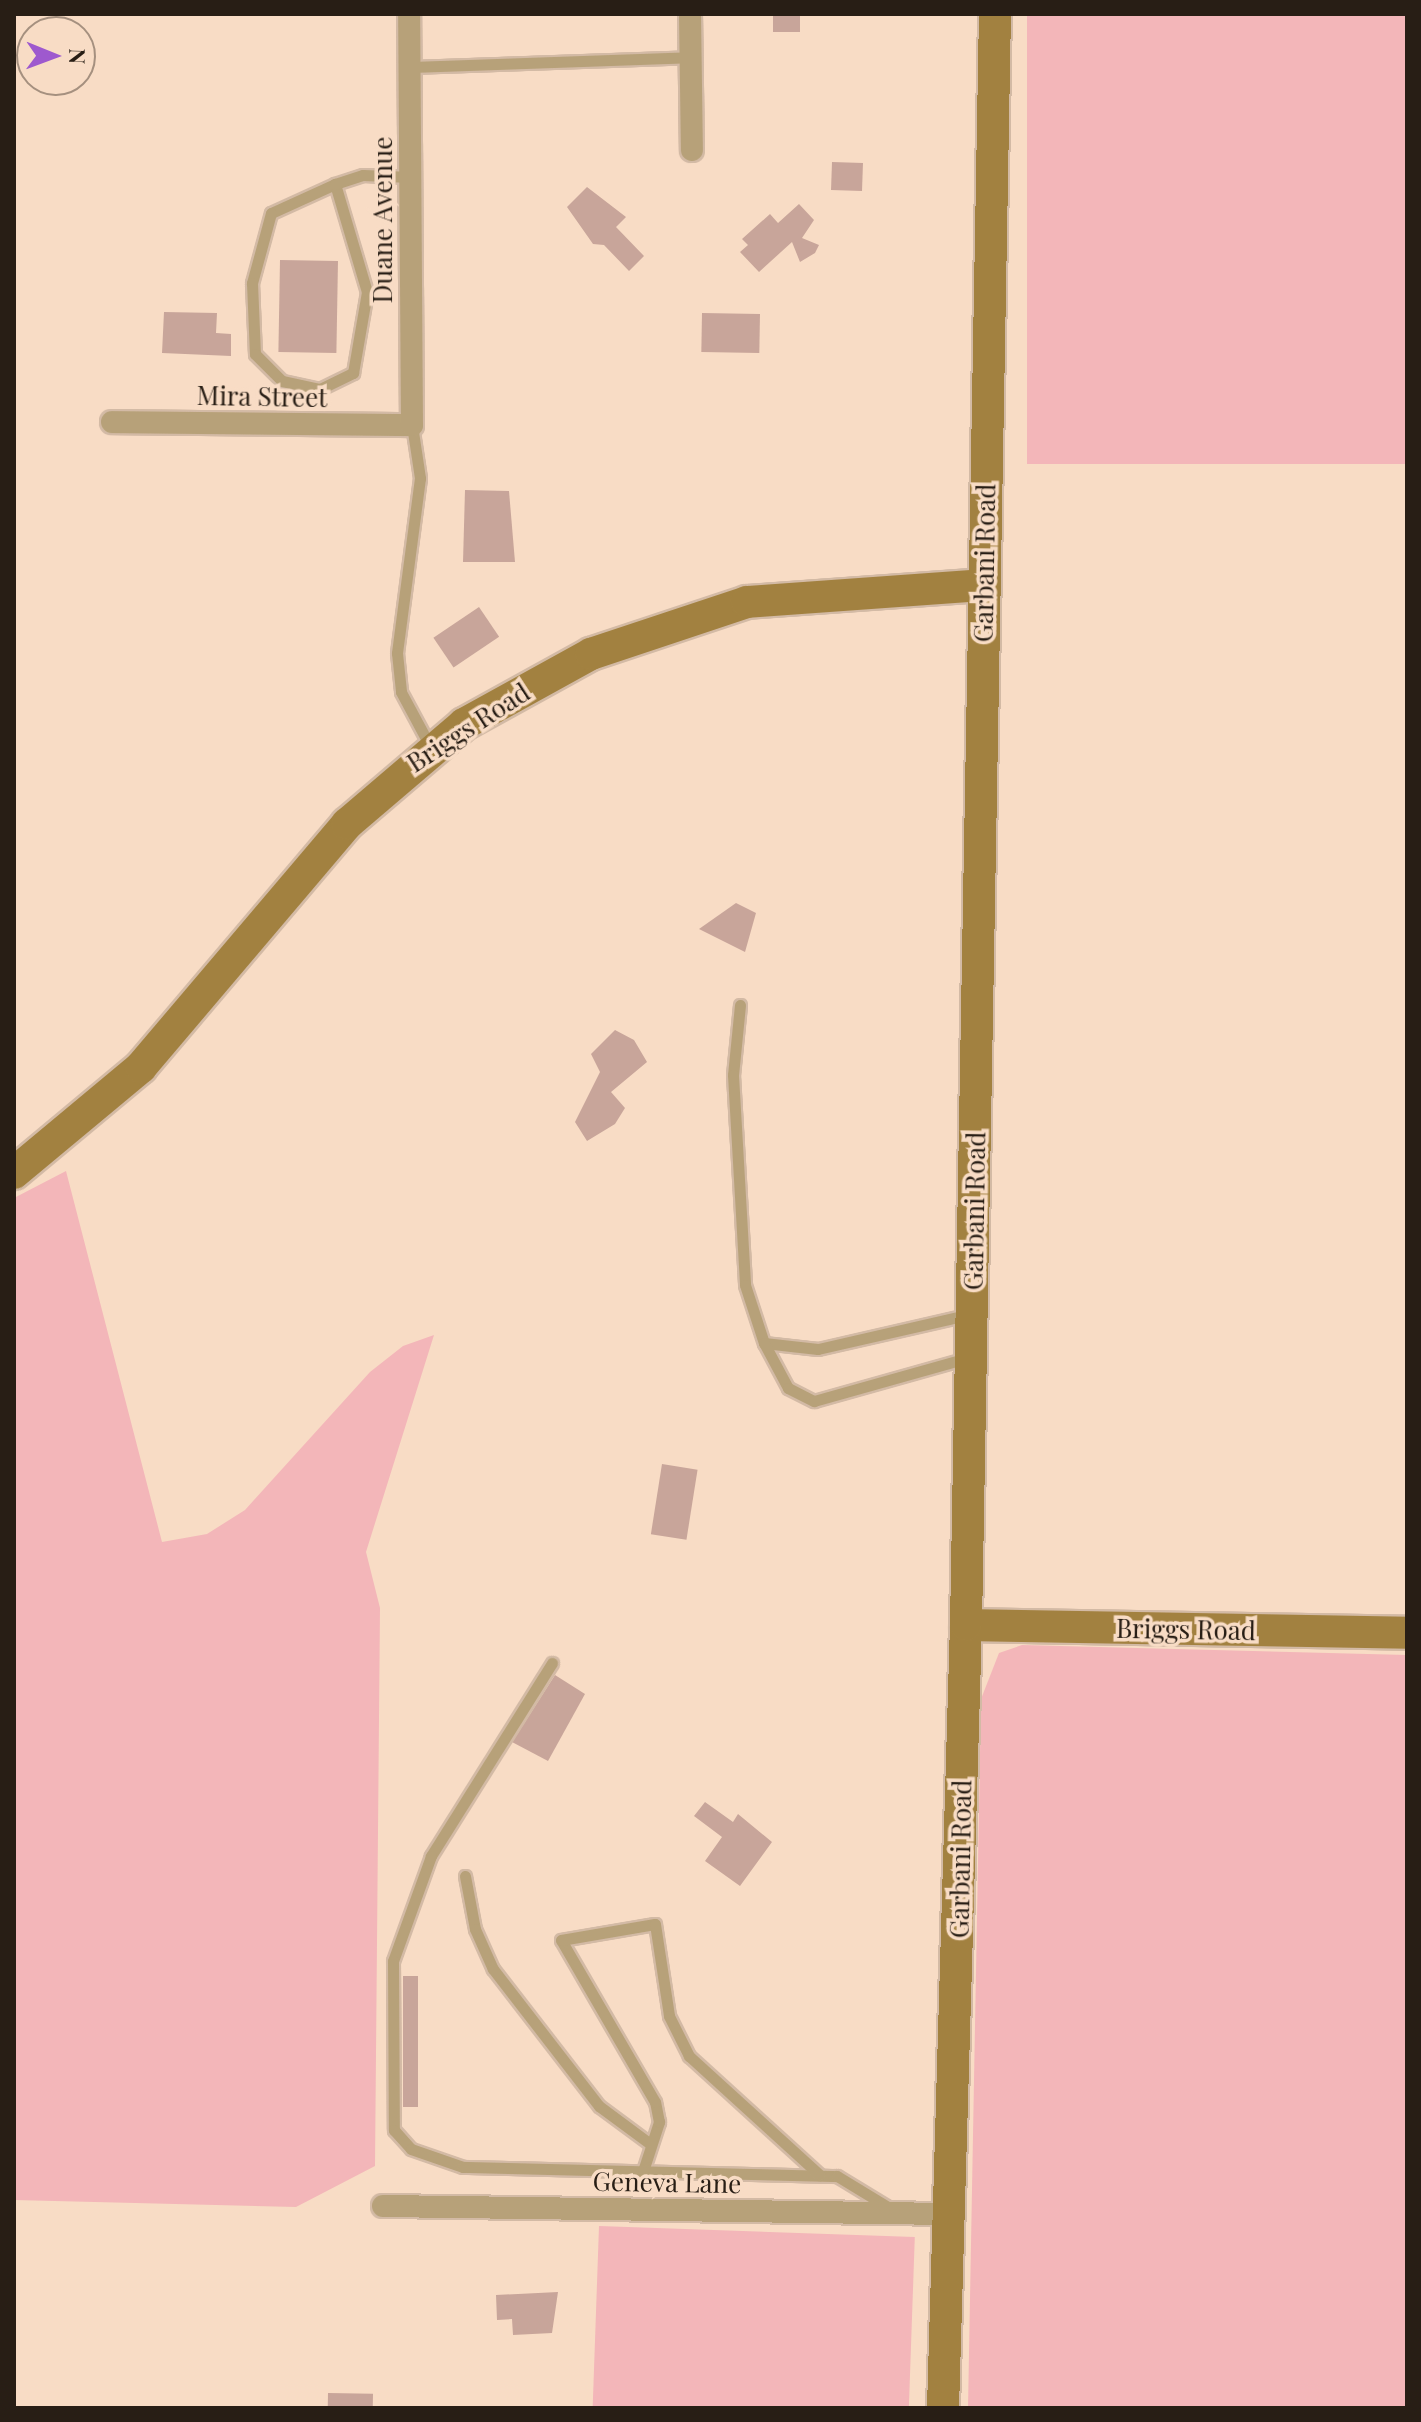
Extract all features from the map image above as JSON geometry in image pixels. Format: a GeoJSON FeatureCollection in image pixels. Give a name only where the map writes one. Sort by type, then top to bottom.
{"type":"FeatureCollection","features":[{"type":"Feature","properties":{"kind":"street","name":"Duane Avenue"},"geometry":{"type":"LineString","coordinates":[[409,14],[412,425]]}},
{"type":"Feature","properties":{"kind":"street"},"geometry":{"type":"LineString","coordinates":[[690,14],[692,150]]}},
{"type":"Feature","properties":{"kind":"street","name":"Garbani Road"},"geometry":{"type":"LineString","coordinates":[[943,2408],[966,1625],[995,14]]}},
{"type":"Feature","properties":{"kind":"street","name":"Mira Street"},"geometry":{"type":"LineString","coordinates":[[112,422],[412,425]]}},
{"type":"Feature","properties":{"kind":"street","name":"Briggs Road"},"geometry":{"type":"LineString","coordinates":[[14,1173],[141,1067],[204,1002],[347,824],[431,748],[532,685],[665,625],[747,602],[819,593],[983,585]]}},
{"type":"Feature","properties":{"kind":"street","name":"Briggs Road"},"geometry":{"type":"LineString","coordinates":[[966,1625],[1407,1633]]}},
{"type":"Feature","properties":{"kind":"street","name":"Geneva Lane"},"geometry":{"type":"LineString","coordinates":[[383,2206],[951,2214]]}},
{"type":"Feature","properties":{"kind":"lane"},"geometry":{"type":"LineString","coordinates":[[410,67],[691,57]]}},
{"type":"Feature","properties":{"kind":"lane"},"geometry":{"type":"LineString","coordinates":[[335,184],[367,292],[353,373],[320,389],[282,381],[255,354],[252,283],[271,213],[335,184],[363,175],[410,177]]}},
{"type":"Feature","properties":{"kind":"lane"},"geometry":{"type":"LineString","coordinates":[[412,425],[420,478],[397,653],[401,692],[431,748]]}},
{"type":"Feature","properties":{"kind":"lane"},"geometry":{"type":"LineString","coordinates":[[740,1005],[733,1075],[745,1285],[764,1343],[788,1388],[814,1401],[971,1356]]}},
{"type":"Feature","properties":{"kind":"lane"},"geometry":{"type":"LineString","coordinates":[[764,1343],[818,1349],[972,1314]]}},
{"type":"Feature","properties":{"kind":"lane"},"geometry":{"type":"LineString","coordinates":[[552,1663],[431,1856],[389,1983],[388,2107],[394,2130],[411,2149],[436,2162],[849,2178],[897,2213]]}},
{"type":"Feature","properties":{"kind":"lane"},"geometry":{"type":"LineString","coordinates":[[465,1876],[475,1929],[493,1969],[599,2106],[649,2143]]}},
{"type":"Feature","properties":{"kind":"lane"},"geometry":{"type":"LineString","coordinates":[[643,2171],[649,2143],[659,2122],[655,2102],[561,1940],[655,1924],[669,2016],[689,2056],[820,2175]]}},
{"type":"Feature","properties":{"kind":"shaded area"},"geometry":{"type":"Polygon","coordinates":[[[1027,14],[1407,14],[1407,464],[1027,464],[1027,14]]]}},
{"type":"Feature","properties":{"kind":"shaded area"},"geometry":{"type":"Polygon","coordinates":[[[66,1171],[162,1542],[207,1534],[245,1510],[370,1372],[403,1346],[434,1335],[366,1552],[380,1608],[375,2166],[296,2207],[14,2200],[14,1198],[66,1171]]]}},
{"type":"Feature","properties":{"kind":"shaded area"},"geometry":{"type":"Polygon","coordinates":[[[1022,1645],[1407,1655],[1407,2408],[968,2408],[981,1699],[999,1653],[1022,1645]]]}},
{"type":"Feature","properties":{"kind":"shaded area"},"geometry":{"type":"Polygon","coordinates":[[[599,2226],[915,2237],[909,2408],[593,2408],[599,2226]]]}},
{"type":"Feature","properties":{"kind":"building"},"geometry":{"type":"Polygon","coordinates":[[[773,14],[800,14],[800,32],[773,32],[773,14]]]}},
{"type":"Feature","properties":{"kind":"building"},"geometry":{"type":"Polygon","coordinates":[[[832,162],[863,163],[862,191],[831,190],[832,162]]]}},
{"type":"Feature","properties":{"kind":"building"},"geometry":{"type":"Polygon","coordinates":[[[587,187],[626,217],[616,227],[644,256],[629,271],[604,245],[593,244],[567,207],[587,187]]]}},
{"type":"Feature","properties":{"kind":"building"},"geometry":{"type":"Polygon","coordinates":[[[799,204],[814,220],[802,238],[819,245],[815,253],[800,262],[792,242],[759,272],[740,252],[748,245],[742,239],[770,214],[778,223],[799,204]]]}},
{"type":"Feature","properties":{"kind":"building"},"geometry":{"type":"Polygon","coordinates":[[[280,260],[338,261],[336,353],[278,352],[280,260]]]}},
{"type":"Feature","properties":{"kind":"building"},"geometry":{"type":"Polygon","coordinates":[[[164,312],[217,313],[216,333],[231,334],[231,356],[162,353],[164,312]]]}},
{"type":"Feature","properties":{"kind":"building"},"geometry":{"type":"Polygon","coordinates":[[[702,313],[760,314],[759,353],[701,352],[702,313]]]}},
{"type":"Feature","properties":{"kind":"building"},"geometry":{"type":"Polygon","coordinates":[[[465,490],[509,491],[515,562],[463,562],[465,490]]]}},
{"type":"Feature","properties":{"kind":"building"},"geometry":{"type":"Polygon","coordinates":[[[479,607],[499,637],[454,668],[433,638],[479,607]]]}},
{"type":"Feature","properties":{"kind":"building"},"geometry":{"type":"Polygon","coordinates":[[[736,903],[756,913],[745,952],[699,929],[736,903]]]}},
{"type":"Feature","properties":{"kind":"building"},"geometry":{"type":"Polygon","coordinates":[[[615,1030],[634,1040],[647,1062],[611,1092],[625,1108],[615,1124],[587,1141],[575,1122],[600,1072],[591,1054],[615,1030]]]}},
{"type":"Feature","properties":{"kind":"building"},"geometry":{"type":"Polygon","coordinates":[[[662,1464],[698,1470],[686,1540],[651,1534],[662,1464]]]}},
{"type":"Feature","properties":{"kind":"building"},"geometry":{"type":"Polygon","coordinates":[[[555,1675],[585,1694],[548,1761],[512,1742],[555,1675]]]}},
{"type":"Feature","properties":{"kind":"building"},"geometry":{"type":"Polygon","coordinates":[[[705,1802],[733,1822],[738,1814],[772,1842],[740,1886],[705,1861],[722,1837],[694,1816],[705,1802]]]}},
{"type":"Feature","properties":{"kind":"building"},"geometry":{"type":"Polygon","coordinates":[[[403,1976],[418,1976],[418,2107],[403,2107],[403,1976]]]}},
{"type":"Feature","properties":{"kind":"building"},"geometry":{"type":"Polygon","coordinates":[[[558,2292],[552,2333],[513,2335],[512,2319],[497,2320],[496,2295],[558,2292]]]}},
{"type":"Feature","properties":{"kind":"building"},"geometry":{"type":"Polygon","coordinates":[[[328,2393],[373,2394],[373,2408],[328,2408],[328,2393]]]}}]}
